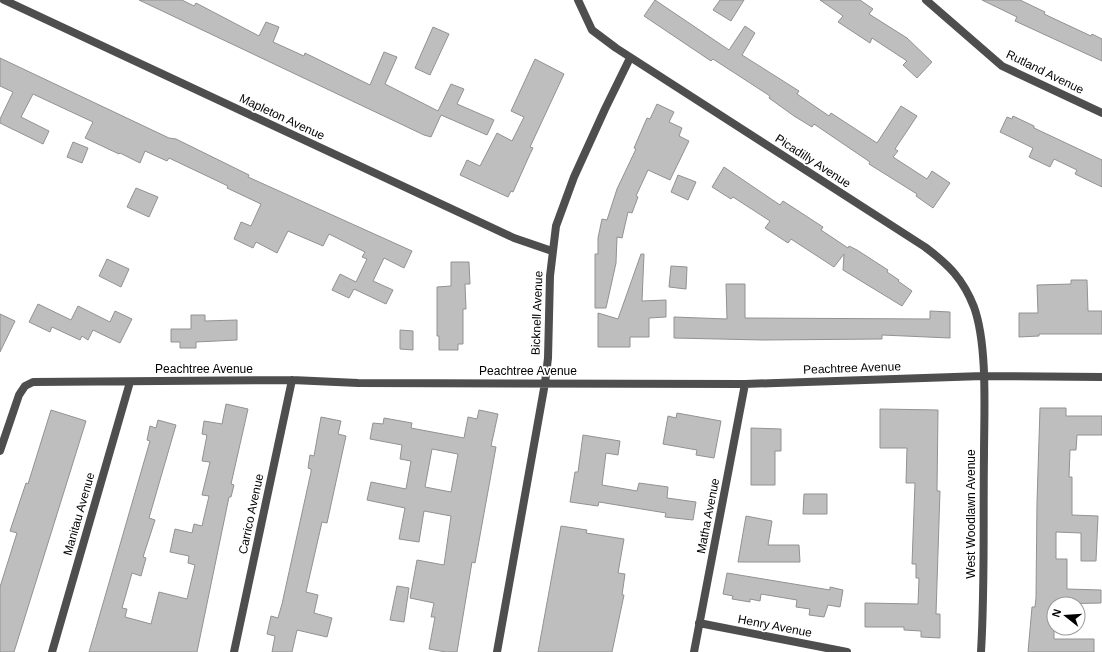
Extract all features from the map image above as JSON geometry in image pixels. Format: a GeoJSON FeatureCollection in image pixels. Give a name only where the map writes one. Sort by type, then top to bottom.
{"type":"FeatureCollection","features":[{"type":"Feature","properties":{"kind":"street","name":"Mapleton Avenue"},"geometry":{"type":"LineString","coordinates":[[4,0],[514,238],[552,250]]}},
{"type":"Feature","properties":{"kind":"street","name":"Picadilly Avenue"},"geometry":{"type":"LineString","coordinates":[[578,0],[592,30],[630,58],[912,238],[942,260],[959,277],[974,308],[982,348],[983,376]]}},
{"type":"Feature","properties":{"kind":"street","name":"Rutland Avenue"},"geometry":{"type":"LineString","coordinates":[[926,0],[1002,66],[1102,113]]}},
{"type":"Feature","properties":{"kind":"street","name":"Bicknell Avenue"},"geometry":{"type":"LineString","coordinates":[[497,652],[545,383],[548,358],[552,250],[556,226],[574,177],[630,58]]}},
{"type":"Feature","properties":{"kind":"street","name":"Peachtree Avenue"},"geometry":{"type":"LineString","coordinates":[[0,451],[19,395],[25,386],[33,382],[292,380],[358,383],[745,384],[983,376],[1102,377]]}},
{"type":"Feature","properties":{"kind":"street","name":"West Woodlawn Avenue"},"geometry":{"type":"LineString","coordinates":[[981,652],[983,618],[983,376]]}},
{"type":"Feature","properties":{"kind":"street","name":"Carrico Avenue"},"geometry":{"type":"LineString","coordinates":[[234,652],[292,380]]}},
{"type":"Feature","properties":{"kind":"street","name":"Manitau Avenue"},"geometry":{"type":"LineString","coordinates":[[52,652],[130,382]]}},
{"type":"Feature","properties":{"kind":"street","name":"Matha Avenue"},"geometry":{"type":"LineString","coordinates":[[694,652],[745,384]]}},
{"type":"Feature","properties":{"kind":"street","name":"Henry Avenue"},"geometry":{"type":"LineString","coordinates":[[700,623],[847,652]]}},
{"type":"Feature","properties":{"kind":"building"},"geometry":{"type":"Polygon","coordinates":[[[139,0],[182,0],[194,6],[196,3],[259,36],[266,22],[279,27],[273,42],[304,56],[305,53],[370,85],[384,52],[397,57],[385,84],[438,111],[451,84],[464,89],[457,104],[494,120],[487,135],[441,115],[431,137],[424,135],[139,0]]]}},
{"type":"Feature","properties":{"kind":"building"},"geometry":{"type":"Polygon","coordinates":[[[655,0],[729,50],[745,26],[755,33],[742,55],[799,91],[797,94],[829,116],[831,113],[877,143],[901,106],[917,116],[895,149],[898,151],[893,157],[927,179],[932,171],[950,183],[933,208],[916,196],[917,194],[869,164],[870,162],[814,124],[812,127],[794,116],[769,98],[770,96],[713,59],[711,61],[644,16],[655,0]]]}},
{"type":"Feature","properties":{"kind":"building"},"geometry":{"type":"Polygon","coordinates":[[[720,0],[744,0],[731,21],[713,10],[720,0]]]}},
{"type":"Feature","properties":{"kind":"building"},"geometry":{"type":"Polygon","coordinates":[[[820,0],[860,0],[873,9],[869,14],[907,38],[932,62],[917,78],[903,65],[907,61],[872,38],[870,43],[838,22],[843,16],[820,0]]]}},
{"type":"Feature","properties":{"kind":"building"},"geometry":{"type":"Polygon","coordinates":[[[982,0],[1020,0],[1045,12],[1044,14],[1091,36],[1092,34],[1102,39],[1102,61],[1015,21],[1017,17],[982,0]]]}},
{"type":"Feature","properties":{"kind":"building"},"geometry":{"type":"Polygon","coordinates":[[[433,27],[449,34],[430,75],[415,68],[433,27]]]}},
{"type":"Feature","properties":{"kind":"building"},"geometry":{"type":"Polygon","coordinates":[[[0,58],[169,138],[176,139],[249,175],[248,177],[412,251],[404,268],[384,258],[373,281],[393,290],[386,304],[354,289],[349,298],[332,290],[340,274],[356,282],[367,259],[362,257],[365,252],[329,234],[323,246],[288,231],[277,253],[256,242],[253,248],[234,239],[241,222],[251,226],[261,204],[227,188],[228,186],[169,158],[167,161],[145,151],[140,163],[85,138],[93,122],[33,94],[21,117],[49,131],[43,144],[0,123],[0,119],[13,92],[0,86],[0,58]]]}},
{"type":"Feature","properties":{"kind":"building"},"geometry":{"type":"Polygon","coordinates":[[[535,59],[564,74],[530,147],[533,148],[513,192],[511,191],[508,197],[460,175],[467,160],[480,166],[497,133],[512,141],[524,117],[511,111],[535,59]]]}},
{"type":"Feature","properties":{"kind":"building"},"geometry":{"type":"Polygon","coordinates":[[[657,104],[674,112],[669,122],[682,128],[679,136],[689,141],[670,180],[648,170],[636,196],[638,197],[632,213],[628,212],[622,238],[617,237],[616,263],[606,308],[595,308],[595,254],[598,254],[598,238],[602,219],[607,220],[617,189],[636,149],[634,148],[647,118],[650,119],[657,104]]]}},
{"type":"Feature","properties":{"kind":"building"},"geometry":{"type":"Polygon","coordinates":[[[1013,116],[1034,126],[1034,128],[1102,160],[1102,187],[1075,174],[1077,170],[1054,159],[1050,167],[1029,157],[1033,148],[1000,132],[1007,117],[1012,119],[1013,116]]]}},
{"type":"Feature","properties":{"kind":"building"},"geometry":{"type":"Polygon","coordinates":[[[73,142],[88,148],[82,163],[67,157],[73,142]]]}},
{"type":"Feature","properties":{"kind":"building"},"geometry":{"type":"Polygon","coordinates":[[[724,167],[780,205],[783,201],[823,227],[821,230],[848,248],[849,246],[857,250],[888,270],[887,272],[912,291],[902,306],[843,270],[844,254],[834,267],[791,239],[788,243],[765,228],[770,221],[733,197],[731,199],[712,187],[724,167]]]}},
{"type":"Feature","properties":{"kind":"building"},"geometry":{"type":"Polygon","coordinates":[[[678,175],[696,182],[688,200],[671,192],[678,175]]]}},
{"type":"Feature","properties":{"kind":"building"},"geometry":{"type":"Polygon","coordinates":[[[136,188],[158,197],[149,217],[127,207],[136,188]]]}},
{"type":"Feature","properties":{"kind":"building"},"geometry":{"type":"Polygon","coordinates":[[[641,254],[644,254],[642,301],[666,300],[666,317],[649,318],[649,337],[630,337],[630,347],[598,347],[598,313],[618,319],[641,254]]]}},
{"type":"Feature","properties":{"kind":"building"},"geometry":{"type":"Polygon","coordinates":[[[107,259],[129,269],[121,287],[99,276],[107,259]]]}},
{"type":"Feature","properties":{"kind":"building"},"geometry":{"type":"Polygon","coordinates":[[[451,262],[469,262],[470,284],[465,284],[466,309],[463,309],[463,344],[458,344],[458,350],[439,350],[439,336],[437,336],[437,287],[451,286],[451,262]]]}},
{"type":"Feature","properties":{"kind":"building"},"geometry":{"type":"Polygon","coordinates":[[[671,266],[687,267],[686,289],[669,287],[671,266]]]}},
{"type":"Feature","properties":{"kind":"building"},"geometry":{"type":"Polygon","coordinates":[[[1071,280],[1087,280],[1088,311],[1102,311],[1102,334],[1039,334],[1039,336],[1019,337],[1019,313],[1038,313],[1037,285],[1071,284],[1071,280]]]}},
{"type":"Feature","properties":{"kind":"building"},"geometry":{"type":"Polygon","coordinates":[[[726,284],[745,284],[745,318],[930,319],[930,311],[950,312],[950,338],[882,335],[882,339],[763,340],[674,338],[674,317],[727,319],[726,284]]]}},
{"type":"Feature","properties":{"kind":"building"},"geometry":{"type":"Polygon","coordinates":[[[38,304],[71,320],[78,306],[110,322],[115,311],[132,319],[120,343],[93,330],[88,340],[82,336],[80,340],[52,327],[50,332],[29,322],[38,304]]]}},
{"type":"Feature","properties":{"kind":"building"},"geometry":{"type":"Polygon","coordinates":[[[0,314],[15,321],[0,352],[0,314]]]}},
{"type":"Feature","properties":{"kind":"building"},"geometry":{"type":"Polygon","coordinates":[[[191,315],[205,315],[205,321],[237,320],[237,340],[196,342],[196,348],[180,348],[180,342],[171,342],[171,329],[191,329],[191,315]]]}},
{"type":"Feature","properties":{"kind":"building"},"geometry":{"type":"Polygon","coordinates":[[[400,330],[413,331],[413,350],[400,349],[400,330]]]}},
{"type":"Feature","properties":{"kind":"building"},"geometry":{"type":"Polygon","coordinates":[[[226,404],[248,409],[231,484],[234,485],[231,497],[229,497],[197,652],[89,652],[150,441],[147,440],[150,426],[156,428],[158,420],[176,425],[149,518],[155,520],[143,557],[146,558],[141,576],[132,573],[122,608],[127,609],[125,617],[151,624],[159,592],[187,599],[195,565],[188,563],[189,556],[170,552],[175,529],[192,533],[194,524],[202,526],[209,496],[202,495],[210,462],[202,461],[207,435],[202,434],[204,421],[222,424],[226,404]]]}},
{"type":"Feature","properties":{"kind":"building"},"geometry":{"type":"Polygon","coordinates":[[[1040,408],[1066,408],[1066,416],[1102,416],[1102,435],[1077,435],[1076,450],[1070,450],[1069,477],[1072,477],[1072,515],[1098,516],[1096,561],[1081,561],[1081,533],[1056,532],[1056,559],[1067,559],[1067,589],[1101,590],[1101,603],[1086,603],[1086,596],[1046,596],[1046,636],[1054,636],[1054,639],[1094,639],[1094,652],[1028,652],[1032,607],[1035,607],[1036,598],[1040,408]]]}},
{"type":"Feature","properties":{"kind":"building"},"geometry":{"type":"Polygon","coordinates":[[[880,409],[938,410],[937,491],[940,491],[936,614],[940,614],[940,638],[921,637],[921,631],[904,630],[904,627],[865,627],[865,603],[918,604],[919,578],[916,578],[916,564],[912,564],[915,483],[906,483],[907,448],[880,448],[880,409]]]}},
{"type":"Feature","properties":{"kind":"building"},"geometry":{"type":"Polygon","coordinates":[[[51,410],[86,421],[14,652],[0,652],[0,587],[17,533],[10,531],[26,483],[28,484],[51,410]]]}},
{"type":"Feature","properties":{"kind":"building"},"geometry":{"type":"Polygon","coordinates":[[[479,410],[498,414],[491,446],[496,447],[475,563],[472,562],[457,652],[446,652],[429,649],[435,617],[431,617],[434,603],[410,598],[417,560],[444,565],[451,516],[424,511],[419,542],[399,539],[405,508],[367,500],[371,482],[406,489],[411,461],[400,459],[402,445],[370,439],[373,423],[383,424],[384,418],[412,423],[411,428],[464,438],[468,417],[477,419],[479,410]],[[432,449],[425,487],[451,492],[458,454],[432,449]]]}},
{"type":"Feature","properties":{"kind":"building"},"geometry":{"type":"Polygon","coordinates":[[[677,413],[721,421],[714,458],[696,455],[697,450],[663,444],[668,416],[676,418],[677,413]]]}},
{"type":"Feature","properties":{"kind":"building"},"geometry":{"type":"Polygon","coordinates":[[[321,417],[341,421],[338,434],[346,436],[327,523],[322,522],[306,592],[318,595],[314,613],[332,618],[327,637],[297,630],[292,652],[272,652],[275,636],[267,634],[271,616],[278,618],[282,604],[311,472],[311,469],[308,468],[310,455],[314,456],[321,417]]]}},
{"type":"Feature","properties":{"kind":"building"},"geometry":{"type":"Polygon","coordinates":[[[751,428],[781,429],[781,451],[775,451],[775,485],[751,485],[751,428]]]}},
{"type":"Feature","properties":{"kind":"building"},"geometry":{"type":"Polygon","coordinates":[[[583,435],[620,441],[618,455],[606,453],[602,485],[637,491],[639,483],[668,487],[667,498],[696,502],[693,520],[665,517],[666,513],[599,502],[598,506],[570,502],[575,472],[578,472],[583,435]]]}},
{"type":"Feature","properties":{"kind":"building"},"geometry":{"type":"Polygon","coordinates":[[[804,494],[827,494],[827,514],[803,514],[804,494]]]}},
{"type":"Feature","properties":{"kind":"building"},"geometry":{"type":"Polygon","coordinates":[[[746,516],[772,521],[768,545],[799,545],[800,562],[738,562],[746,516]]]}},
{"type":"Feature","properties":{"kind":"building"},"geometry":{"type":"Polygon","coordinates":[[[561,526],[587,530],[586,533],[624,539],[618,573],[625,574],[622,595],[624,595],[612,652],[538,652],[561,526]]]}},
{"type":"Feature","properties":{"kind":"building"},"geometry":{"type":"Polygon","coordinates":[[[727,573],[830,590],[830,587],[843,590],[840,607],[828,605],[824,617],[809,615],[810,609],[796,607],[797,600],[761,594],[760,601],[750,599],[750,602],[732,599],[733,596],[723,594],[727,573]]]}},
{"type":"Feature","properties":{"kind":"building"},"geometry":{"type":"Polygon","coordinates":[[[397,586],[409,588],[404,622],[390,620],[397,586]]]}}]}
